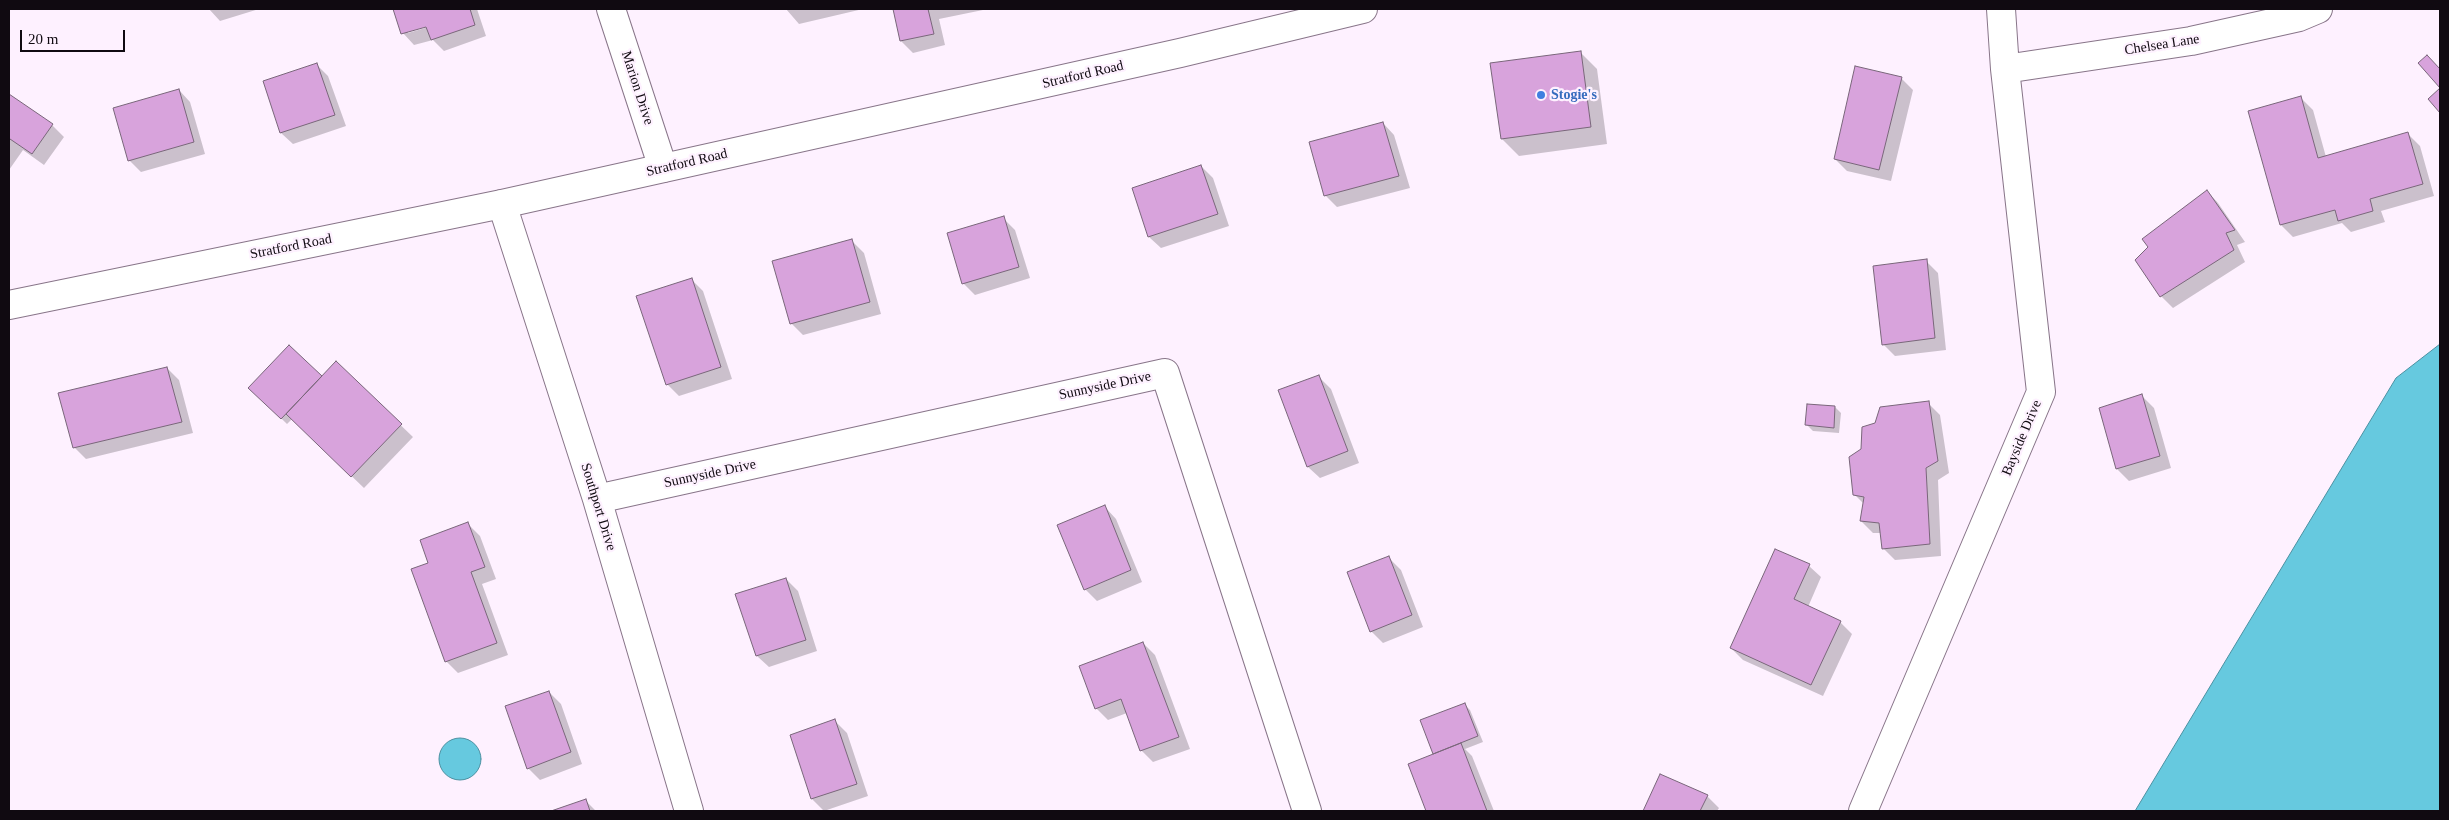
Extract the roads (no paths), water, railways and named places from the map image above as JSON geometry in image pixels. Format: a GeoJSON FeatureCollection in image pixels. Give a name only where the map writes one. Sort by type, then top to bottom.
{"type":"FeatureCollection","features":[{"type":"Feature","properties":{"kind":"street","name":"Marion Drive"},"geometry":{"type":"LineString","coordinates":[[611,9],[663,168]]}},
{"type":"Feature","properties":{"kind":"street","name":"Stratford Road"},"geometry":{"type":"LineString","coordinates":[[9,305],[502,204],[1180,53],[1363,9]]}},
{"type":"Feature","properties":{"kind":"street","name":"Bayside Drive"},"geometry":{"type":"LineString","coordinates":[[1863,811],[2041,392],[2004,69],[2001,9]]}},
{"type":"Feature","properties":{"kind":"street","name":"Chelsea Lane"},"geometry":{"type":"LineString","coordinates":[[2004,69],[2191,41],[2299,17],[2318,9]]}},
{"type":"Feature","properties":{"kind":"street","name":"Southport Drive"},"geometry":{"type":"LineString","coordinates":[[502,204],[597,499],[689,811]]}},
{"type":"Feature","properties":{"kind":"street","name":"Sunnyside Drive"},"geometry":{"type":"LineString","coordinates":[[597,499],[1165,373],[1307,811]]}},
{"type":"Feature","properties":{"kind":"water"},"geometry":{"type":"Polygon","coordinates":[[[2440,344],[2440,811],[2135,811],[2396,378],[2440,344]]]}},
{"type":"Feature","properties":{"kind":"water"},"geometry":{"type":"Polygon","coordinates":[[[460,738],[475,744],[481,759],[475,774],[460,780],[445,774],[439,759],[445,744],[460,738]]]}},
{"type":"Feature","properties":{"kind":"place","name":"Stogie's"},"geometry":{"type":"Point","coordinates":[1541,95]}}]}
